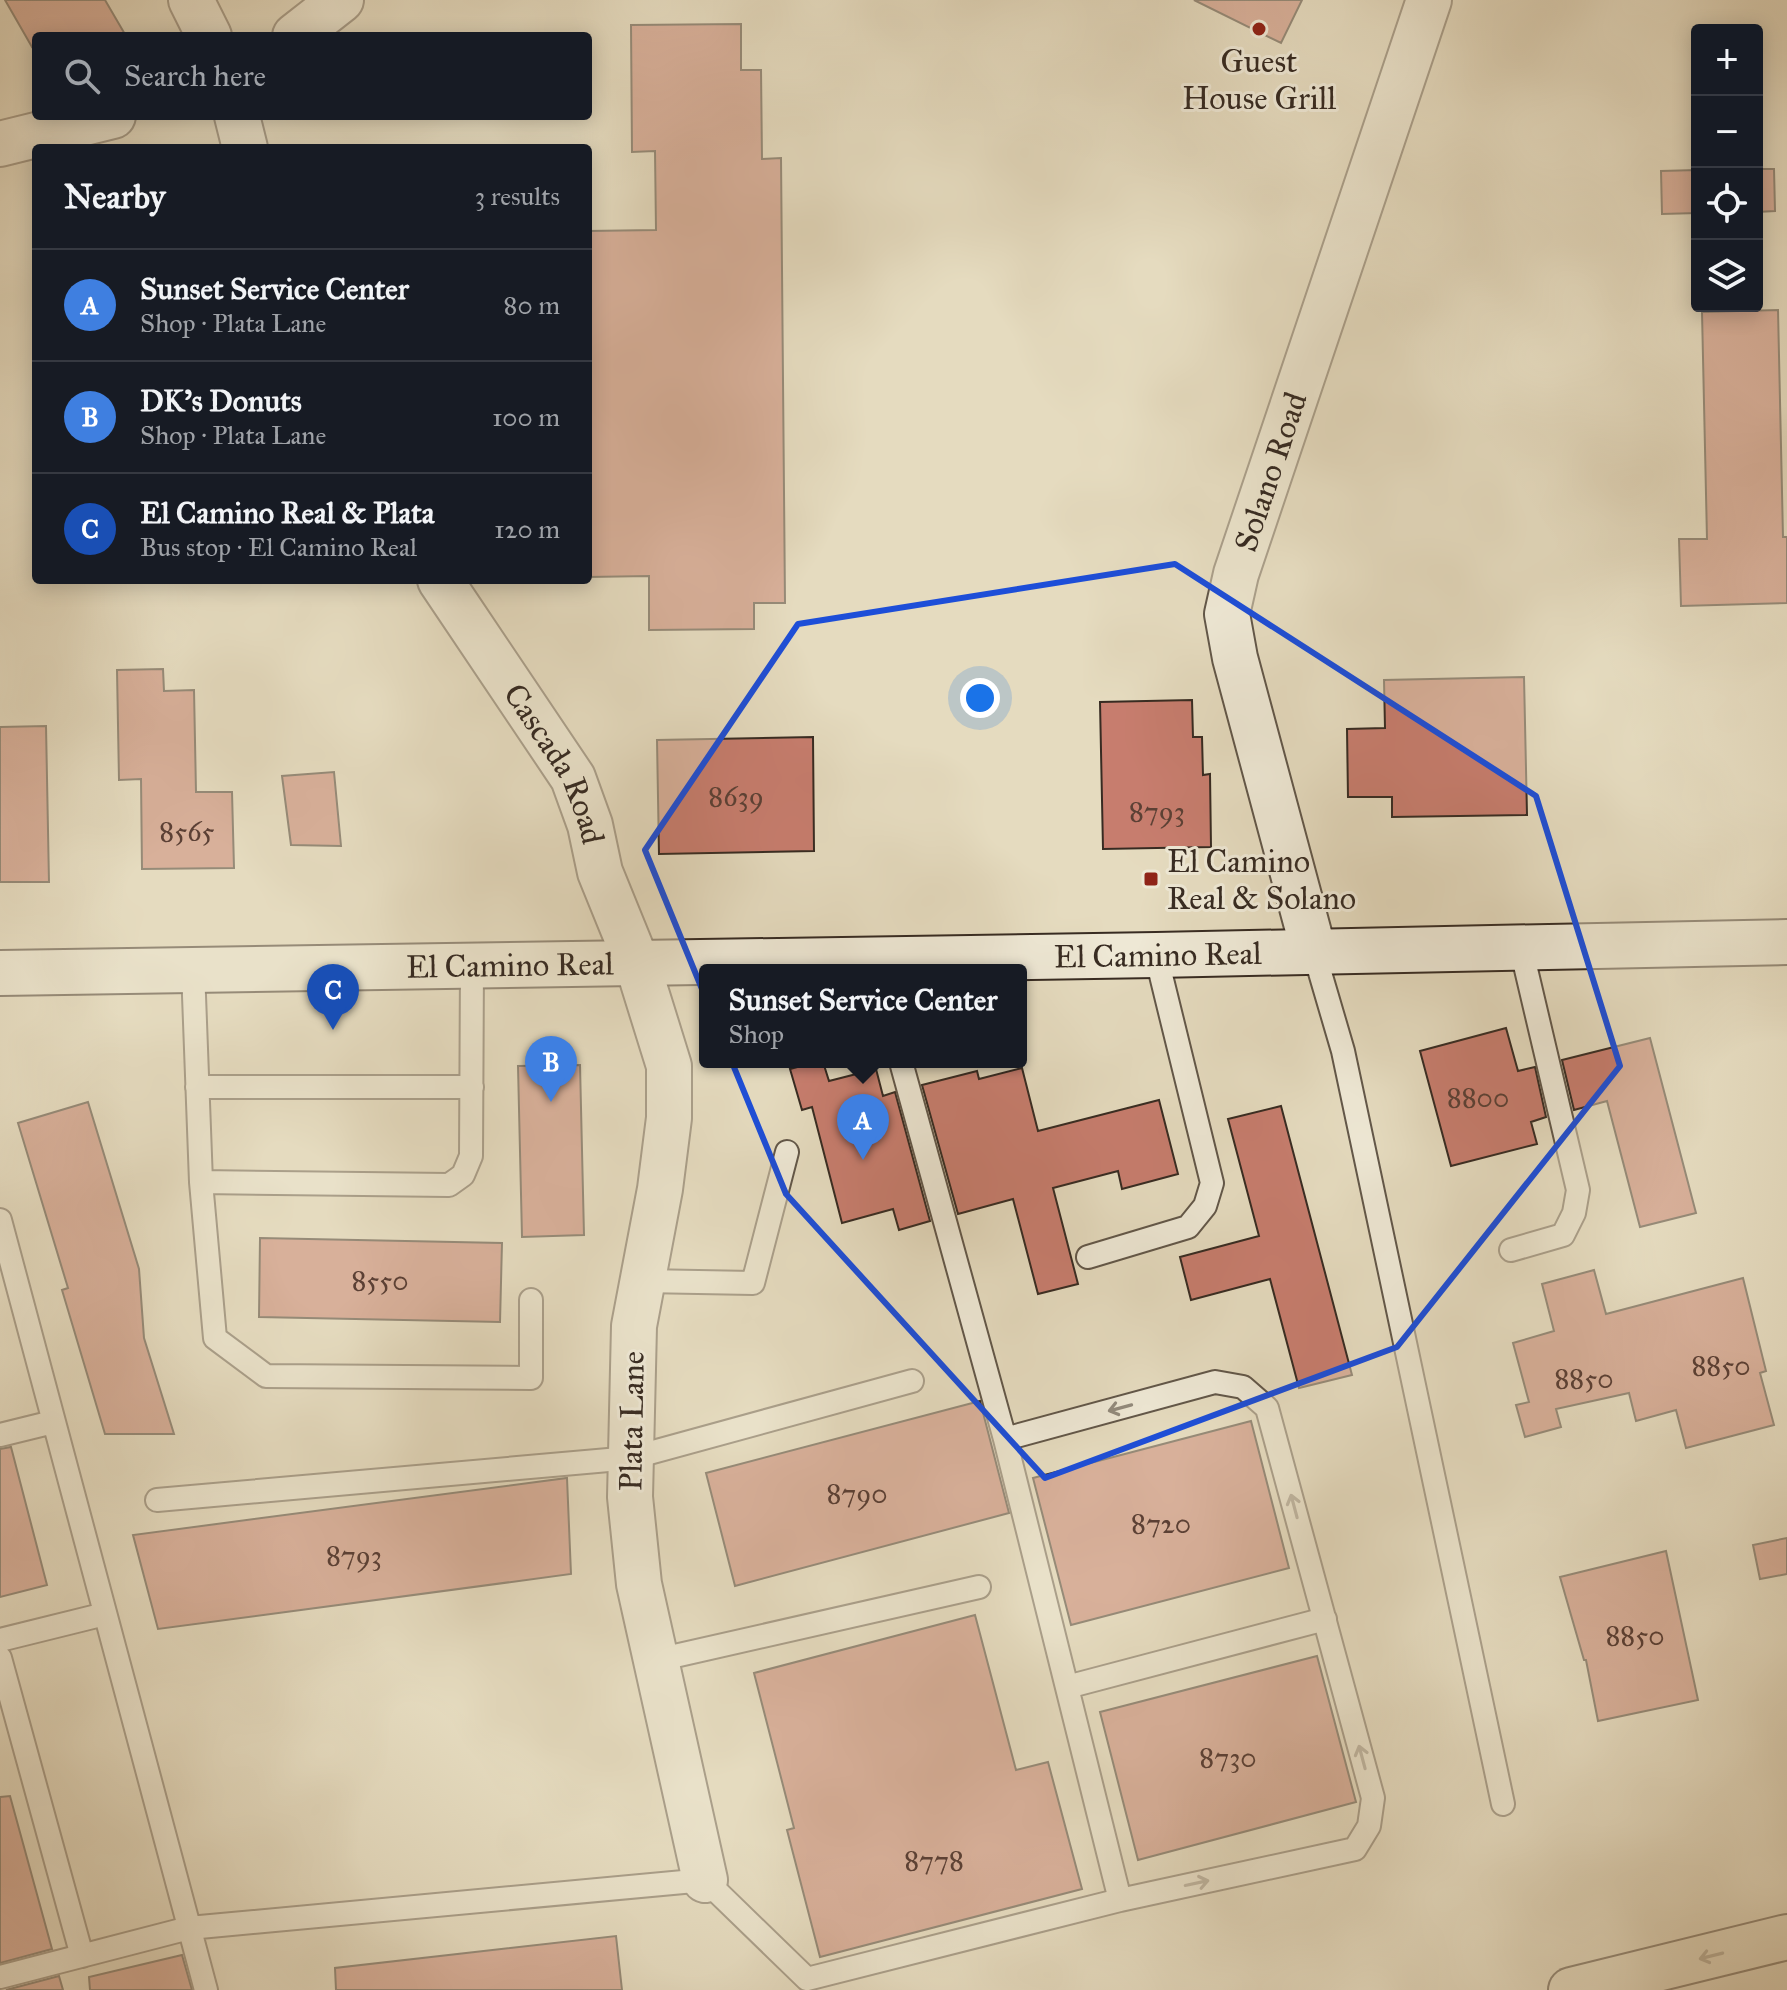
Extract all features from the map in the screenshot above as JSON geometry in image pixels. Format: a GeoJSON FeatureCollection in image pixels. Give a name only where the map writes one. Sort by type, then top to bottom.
{"type":"FeatureCollection","features":[{"type":"Feature","properties":{"kind":"highway"},"geometry":{"type":"LineString","coordinates":[[1571,1990],[1787,1937]]}},
{"type":"Feature","properties":{"kind":"street"},"geometry":{"type":"LineString","coordinates":[[191,0],[207,32]]}},
{"type":"Feature","properties":{"kind":"street"},"geometry":{"type":"LineString","coordinates":[[300,32],[341,0]]}},
{"type":"Feature","properties":{"kind":"street","name":"Solano Road"},"geometry":{"type":"LineString","coordinates":[[1314,952],[1235,658],[1227,614],[1236,574],[1429,0]]}},
{"type":"Feature","properties":{"kind":"street"},"geometry":{"type":"LineString","coordinates":[[0,144],[97,120]]}},
{"type":"Feature","properties":{"kind":"street"},"geometry":{"type":"LineString","coordinates":[[238,120],[244,144]]}},
{"type":"Feature","properties":{"kind":"street","name":"Cascada Road"},"geometry":{"type":"LineString","coordinates":[[443,584],[573,778],[590,825],[600,872],[637,963]]}},
{"type":"Feature","properties":{"kind":"street","name":"El Camino Real"},"geometry":{"type":"LineString","coordinates":[[0,973],[637,963],[886,964],[1156,955],[1787,942]]}},
{"type":"Feature","properties":{"kind":"street","name":"Plata Lane"},"geometry":{"type":"LineString","coordinates":[[637,963],[669,1066],[669,1118],[660,1189],[634,1326],[630,1497],[639,1584],[705,1880]]}},
{"type":"Feature","properties":{"kind":"lane"},"geometry":{"type":"LineString","coordinates":[[1511,1250],[1563,1235],[1574,1213],[1578,1190],[1521,948]]}},
{"type":"Feature","properties":{"kind":"lane"},"geometry":{"type":"LineString","coordinates":[[1314,952],[1343,1051],[1503,1804]]}},
{"type":"Feature","properties":{"kind":"lane"},"geometry":{"type":"LineString","coordinates":[[1088,1257],[1188,1227],[1205,1206],[1212,1183],[1156,955]]}},
{"type":"Feature","properties":{"kind":"lane"},"geometry":{"type":"LineString","coordinates":[[201,1182],[449,1185],[463,1175],[471,1156],[472,965]]}},
{"type":"Feature","properties":{"kind":"lane"},"geometry":{"type":"LineString","coordinates":[[193,969],[201,1182],[215,1338],[266,1376],[531,1378],[531,1300]]}},
{"type":"Feature","properties":{"kind":"lane"},"geometry":{"type":"LineString","coordinates":[[903,1068],[1005,1439],[1120,1900]]}},
{"type":"Feature","properties":{"kind":"lane"},"geometry":{"type":"LineString","coordinates":[[197,1087],[472,1087]]}},
{"type":"Feature","properties":{"kind":"lane"},"geometry":{"type":"LineString","coordinates":[[643,1281],[753,1283],[787,1152]]}},
{"type":"Feature","properties":{"kind":"lane"},"geometry":{"type":"LineString","coordinates":[[0,1220],[6,1264],[53,1422],[206,1990]]}},
{"type":"Feature","properties":{"kind":"lane"},"geometry":{"type":"LineString","coordinates":[[157,1500],[631,1458],[912,1381]]}},
{"type":"Feature","properties":{"kind":"lane"},"geometry":{"type":"LineString","coordinates":[[0,1977],[189,1928],[705,1880],[807,1979],[1120,1900],[1355,1849],[1369,1826],[1373,1798],[1267,1408],[1243,1387],[1215,1382],[1005,1439]]}},
{"type":"Feature","properties":{"kind":"lane"},"geometry":{"type":"LineString","coordinates":[[0,1435],[53,1422]]}},
{"type":"Feature","properties":{"kind":"lane"},"geometry":{"type":"LineString","coordinates":[[657,1660],[979,1587]]}},
{"type":"Feature","properties":{"kind":"lane"},"geometry":{"type":"LineString","coordinates":[[0,1640],[105,1614]]}},
{"type":"Feature","properties":{"kind":"lane"},"geometry":{"type":"LineString","coordinates":[[1067,1687],[1325,1619]]}},
{"type":"Feature","properties":{"kind":"lane"},"geometry":{"type":"LineString","coordinates":[[0,1658],[82,1956]]}},
{"type":"Feature","properties":{"kind":"highlighted area"},"geometry":{"type":"Polygon","coordinates":[[[1175,564],[1536,796],[1620,1066],[1397,1347],[1045,1478],[786,1194],[645,850],[798,624],[1175,564]]]}},
{"type":"Feature","properties":{"kind":"building"},"geometry":{"type":"Polygon","coordinates":[[[5,0],[105,0],[124,32],[32,32],[32,47],[5,0]]]}},
{"type":"Feature","properties":{"kind":"building"},"geometry":{"type":"Polygon","coordinates":[[[1194,0],[1302,0],[1281,43],[1194,0]]]}},
{"type":"Feature","properties":{"kind":"building"},"geometry":{"type":"Polygon","coordinates":[[[741,24],[741,70],[761,70],[762,159],[781,158],[785,603],[754,603],[754,629],[649,630],[649,576],[592,577],[592,231],[656,230],[655,151],[632,152],[631,25],[741,24]]]}},
{"type":"Feature","properties":{"kind":"building"},"geometry":{"type":"Polygon","coordinates":[[[1763,169],[1774,169],[1775,211],[1763,212],[1763,169]]]}},
{"type":"Feature","properties":{"kind":"building"},"geometry":{"type":"Polygon","coordinates":[[[1691,170],[1691,213],[1662,214],[1661,171],[1691,170]]]}},
{"type":"Feature","properties":{"kind":"building"},"geometry":{"type":"Polygon","coordinates":[[[1778,310],[1787,603],[1681,606],[1679,539],[1707,539],[1702,312],[1778,310]]]}},
{"type":"Feature","properties":{"kind":"building"},"geometry":{"type":"Polygon","coordinates":[[[163,669],[164,691],[194,690],[196,792],[232,792],[234,868],[142,869],[141,779],[119,780],[117,670],[163,669]]]}},
{"type":"Feature","properties":{"kind":"building"},"geometry":{"type":"Polygon","coordinates":[[[1524,677],[1527,815],[1392,817],[1392,797],[1348,797],[1347,729],[1385,728],[1384,680],[1524,677]]]}},
{"type":"Feature","properties":{"kind":"building"},"geometry":{"type":"Polygon","coordinates":[[[1192,700],[1193,737],[1202,737],[1203,775],[1210,774],[1211,847],[1103,849],[1100,702],[1192,700]]]}},
{"type":"Feature","properties":{"kind":"building"},"geometry":{"type":"Polygon","coordinates":[[[46,726],[49,882],[0,882],[0,727],[46,726]]]}},
{"type":"Feature","properties":{"kind":"building"},"geometry":{"type":"Polygon","coordinates":[[[813,737],[814,851],[659,854],[657,740],[813,737]]]}},
{"type":"Feature","properties":{"kind":"building"},"geometry":{"type":"Polygon","coordinates":[[[334,772],[341,846],[291,845],[282,776],[334,772]]]}},
{"type":"Feature","properties":{"kind":"building"},"geometry":{"type":"Polygon","coordinates":[[[1506,1028],[1518,1071],[1535,1067],[1546,1117],[1531,1122],[1537,1144],[1451,1166],[1420,1051],[1506,1028]]]}},
{"type":"Feature","properties":{"kind":"building"},"geometry":{"type":"Polygon","coordinates":[[[1650,1038],[1696,1213],[1640,1227],[1607,1101],[1574,1110],[1562,1060],[1650,1038]]]}},
{"type":"Feature","properties":{"kind":"building"},"geometry":{"type":"Polygon","coordinates":[[[580,1065],[584,1235],[522,1237],[518,1066],[580,1065]]]}},
{"type":"Feature","properties":{"kind":"building"},"geometry":{"type":"Polygon","coordinates":[[[825,1068],[829,1081],[876,1069],[883,1096],[895,1092],[930,1221],[899,1230],[893,1209],[842,1223],[812,1107],[802,1110],[790,1069],[825,1068]]]}},
{"type":"Feature","properties":{"kind":"building"},"geometry":{"type":"Polygon","coordinates":[[[1022,1068],[1038,1131],[1159,1100],[1178,1174],[1122,1189],[1118,1171],[1053,1188],[1078,1284],[1038,1294],[1013,1199],[958,1214],[922,1085],[977,1071],[979,1079],[1022,1068]]]}},
{"type":"Feature","properties":{"kind":"building"},"geometry":{"type":"Polygon","coordinates":[[[88,1102],[139,1269],[144,1338],[174,1434],[105,1434],[62,1290],[68,1288],[18,1123],[88,1102]]]}},
{"type":"Feature","properties":{"kind":"building"},"geometry":{"type":"Polygon","coordinates":[[[1281,1106],[1352,1375],[1299,1388],[1270,1279],[1191,1300],[1180,1257],[1259,1236],[1228,1119],[1281,1106]]]}},
{"type":"Feature","properties":{"kind":"building"},"geometry":{"type":"Polygon","coordinates":[[[260,1238],[502,1243],[500,1322],[259,1317],[260,1238]]]}},
{"type":"Feature","properties":{"kind":"building"},"geometry":{"type":"Polygon","coordinates":[[[1594,1270],[1606,1314],[1743,1278],[1766,1371],[1760,1373],[1774,1425],[1686,1448],[1676,1410],[1636,1421],[1629,1393],[1556,1409],[1561,1427],[1525,1437],[1516,1405],[1529,1402],[1513,1343],[1554,1331],[1542,1284],[1594,1270]]]}},
{"type":"Feature","properties":{"kind":"building"},"geometry":{"type":"Polygon","coordinates":[[[980,1401],[1009,1513],[735,1586],[706,1473],[980,1401]]]}},
{"type":"Feature","properties":{"kind":"building"},"geometry":{"type":"Polygon","coordinates":[[[1251,1421],[1289,1568],[1071,1625],[1033,1478],[1251,1421]]]}},
{"type":"Feature","properties":{"kind":"building"},"geometry":{"type":"Polygon","coordinates":[[[11,1447],[47,1585],[0,1597],[0,1449],[11,1447]]]}},
{"type":"Feature","properties":{"kind":"building"},"geometry":{"type":"Polygon","coordinates":[[[567,1478],[571,1574],[158,1629],[133,1535],[567,1478]]]}},
{"type":"Feature","properties":{"kind":"building"},"geometry":{"type":"Polygon","coordinates":[[[1787,1538],[1787,1574],[1760,1579],[1753,1545],[1787,1538]]]}},
{"type":"Feature","properties":{"kind":"building"},"geometry":{"type":"Polygon","coordinates":[[[1666,1551],[1698,1700],[1598,1721],[1586,1660],[1560,1577],[1666,1551]]]}},
{"type":"Feature","properties":{"kind":"building"},"geometry":{"type":"Polygon","coordinates":[[[975,1615],[1016,1770],[1048,1762],[1082,1889],[820,1957],[787,1830],[794,1828],[754,1673],[975,1615]]]}},
{"type":"Feature","properties":{"kind":"building"},"geometry":{"type":"Polygon","coordinates":[[[1317,1656],[1356,1802],[1138,1860],[1100,1712],[1317,1656]]]}},
{"type":"Feature","properties":{"kind":"building"},"geometry":{"type":"Polygon","coordinates":[[[10,1796],[52,1949],[0,1963],[0,1797],[10,1796]]]}},
{"type":"Feature","properties":{"kind":"building"},"geometry":{"type":"Polygon","coordinates":[[[616,1936],[622,1990],[336,1990],[335,1968],[616,1936]]]}},
{"type":"Feature","properties":{"kind":"building"},"geometry":{"type":"Polygon","coordinates":[[[182,1955],[192,1990],[90,1990],[89,1977],[182,1955]]]}},
{"type":"Feature","properties":{"kind":"building"},"geometry":{"type":"Polygon","coordinates":[[[59,1976],[63,1990],[6,1990],[59,1976]]]}},
{"type":"Feature","properties":{"kind":"place","name":"Guest House Grill"},"geometry":{"type":"Point","coordinates":[1259,29]}},
{"type":"Feature","properties":{"kind":"place","name":"El Camino Real & Solano"},"geometry":{"type":"Point","coordinates":[1151,879]}},
{"type":"Feature","properties":{"kind":"place","name":"El Camino Real & Plata"},"geometry":{"type":"Point","coordinates":[333,1030]}},
{"type":"Feature","properties":{"kind":"place","name":"DK's Donuts"},"geometry":{"type":"Point","coordinates":[551,1102]}},
{"type":"Feature","properties":{"kind":"place","name":"Sunset Service Center"},"geometry":{"type":"Point","coordinates":[863,1160]}}]}
